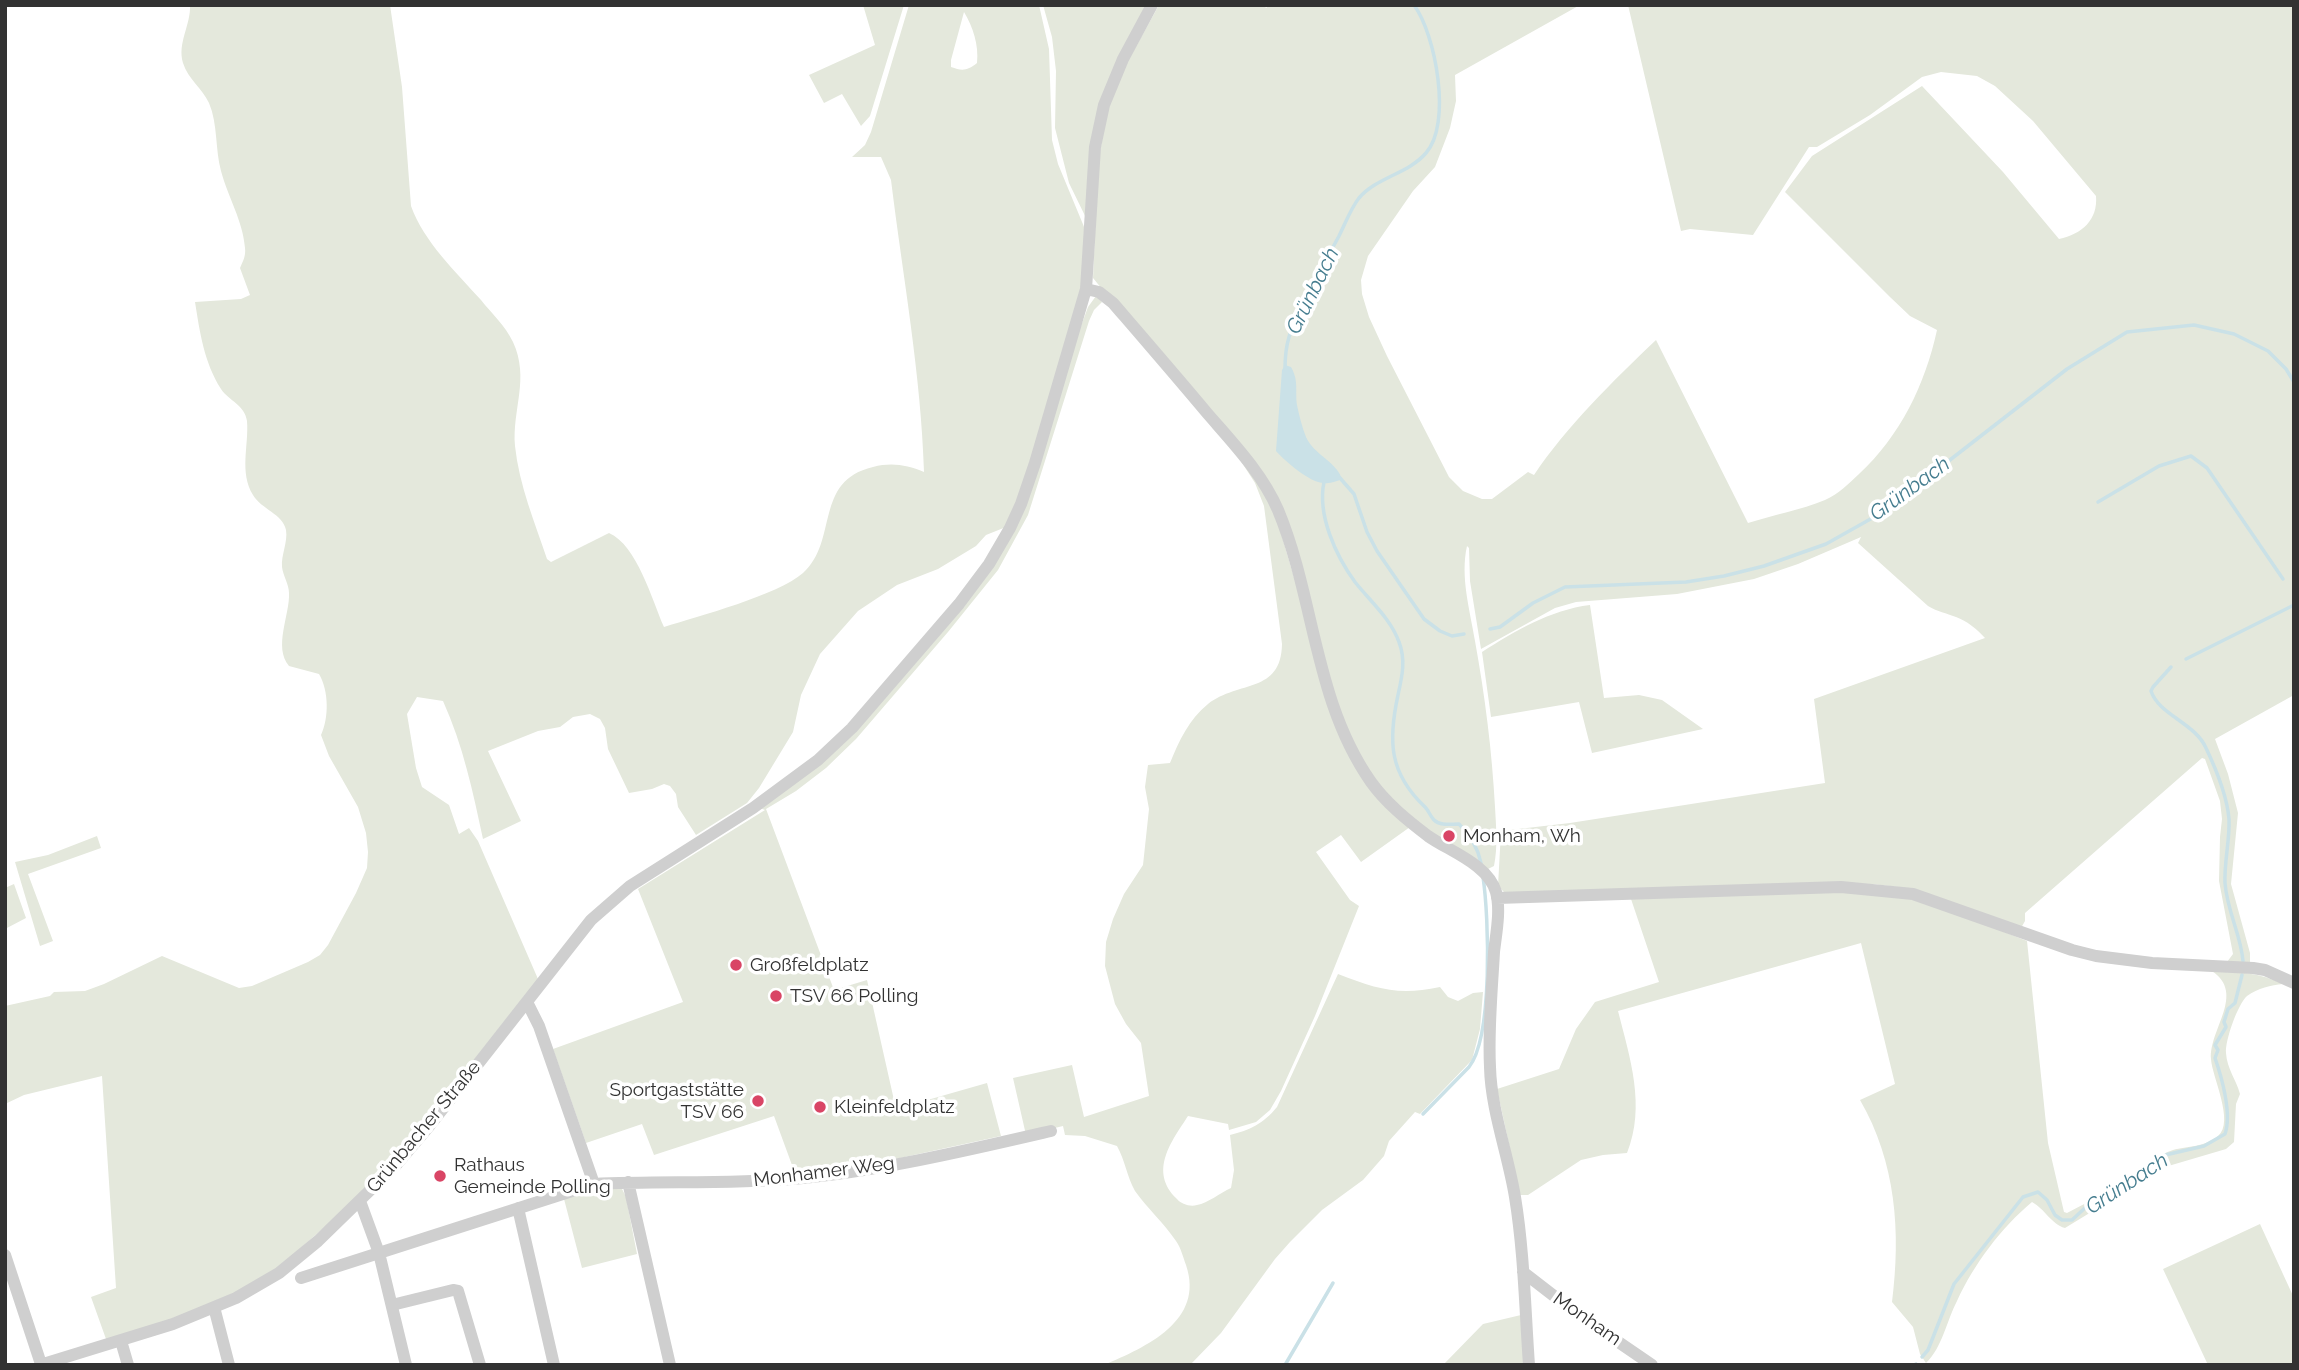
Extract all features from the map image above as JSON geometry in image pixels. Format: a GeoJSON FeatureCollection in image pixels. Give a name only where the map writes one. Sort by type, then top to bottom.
{"type":"FeatureCollection","features":[{"type":"Feature","properties":{"kind":"street","name":"Grünbacher Straße"},"geometry":{"type":"LineString","coordinates":[[41,1365],[121,1341],[214,1307],[252,1290],[279,1273],[360,1201],[430,1125],[573,941],[606,905],[660,866],[753,808],[818,760],[852,728],[928,640],[989,564],[1021,504],[1086,289],[1093,165],[1098,130],[1112,82],[1152,5]]}},
{"type":"Feature","properties":{"kind":"street"},"geometry":{"type":"LineString","coordinates":[[1086,289],[1099,292],[1113,303],[1252,467],[1269,493],[1292,548],[1334,710],[1361,767],[1382,796],[1407,819],[1481,871],[1494,886],[1497,898],[1490,1068],[1493,1095],[1510,1166],[1523,1272],[1529,1365]]}},
{"type":"Feature","properties":{"kind":"street"},"geometry":{"type":"LineString","coordinates":[[1497,898],[1841,887],[1892,890],[1936,901],[2048,942],[2096,956],[2173,965],[2253,968],[2265,970],[2294,983]]}},
{"type":"Feature","properties":{"kind":"street"},"geometry":{"type":"LineString","coordinates":[[527,1002],[539,1026],[594,1184]]}},
{"type":"Feature","properties":{"kind":"street","name":"Monhamer Weg"},"geometry":{"type":"LineString","coordinates":[[301,1278],[594,1184],[795,1179],[900,1163],[1051,1131]]}},
{"type":"Feature","properties":{"kind":"street"},"geometry":{"type":"LineString","coordinates":[[628,1182],[670,1365]]}},
{"type":"Feature","properties":{"kind":"street"},"geometry":{"type":"LineString","coordinates":[[360,1201],[379,1252],[406,1365]]}},
{"type":"Feature","properties":{"kind":"street"},"geometry":{"type":"LineString","coordinates":[[518,1208],[554,1365]]}},
{"type":"Feature","properties":{"kind":"street"},"geometry":{"type":"LineString","coordinates":[[5,1255],[41,1365]]}},
{"type":"Feature","properties":{"kind":"street","name":"Monham"},"geometry":{"type":"LineString","coordinates":[[1523,1272],[1576,1313],[1652,1365]]}},
{"type":"Feature","properties":{"kind":"street"},"geometry":{"type":"LineString","coordinates":[[392,1306],[453,1290],[458,1292],[480,1365]]}},
{"type":"Feature","properties":{"kind":"street"},"geometry":{"type":"LineString","coordinates":[[214,1307],[229,1365]]}},
{"type":"Feature","properties":{"kind":"street"},"geometry":{"type":"LineString","coordinates":[[121,1341],[128,1365]]}},
{"type":"Feature","properties":{"kind":"shaded area"},"geometry":{"type":"Polygon","coordinates":[[[190,5],[390,5],[402,87],[411,206],[432,244],[498,320],[513,342],[520,369],[515,432],[517,461],[547,559],[551,562],[609,533],[619,539],[636,561],[664,627],[757,597],[803,573],[814,560],[821,545],[834,498],[842,485],[854,474],[887,465],[905,466],[924,472],[915,362],[891,180],[881,157],[852,157],[865,145],[871,132],[909,5],[1039,5],[1049,49],[1052,140],[1058,164],[1087,234],[1081,294],[1018,500],[1006,527],[986,535],[976,546],[938,569],[897,585],[858,611],[820,654],[801,695],[793,732],[747,803],[696,835],[678,807],[676,794],[670,786],[664,784],[629,793],[608,749],[605,728],[600,719],[590,714],[573,717],[560,727],[538,731],[488,751],[521,821],[483,839],[462,752],[443,701],[417,697],[407,714],[422,787],[449,805],[459,834],[469,828],[478,841],[538,979],[394,1161],[353,1202],[278,1268],[242,1290],[210,1305],[106,1339],[91,1297],[116,1288],[102,1076],[24,1095],[5,1104],[5,1006],[50,996],[54,992],[85,991],[162,956],[239,988],[252,986],[320,955],[328,945],[367,868],[366,833],[358,807],[329,756],[321,735],[327,705],[325,688],[319,674],[289,666],[282,650],[289,602],[288,586],[282,567],[286,530],[281,520],[257,500],[249,486],[245,468],[246,416],[215,379],[201,336],[195,302],[241,299],[250,295],[240,268],[245,254],[244,238],[221,171],[212,111],[183,63],[182,48],[190,5]],[[964,12],[951,67],[964,70],[977,63],[977,56],[973,30],[964,12]]]}},
{"type":"Feature","properties":{"kind":"shaded area"},"geometry":{"type":"Polygon","coordinates":[[[863,5],[904,5],[870,116],[861,126],[842,94],[824,103],[809,75],[875,45],[863,5]]]}},
{"type":"Feature","properties":{"kind":"shaded area"},"geometry":{"type":"Polygon","coordinates":[[[1043,5],[1148,5],[1115,65],[1088,222],[1069,183],[1055,128],[1056,71],[1052,37],[1043,5]]]}},
{"type":"Feature","properties":{"kind":"shaded area"},"geometry":{"type":"Polygon","coordinates":[[[1159,5],[1264,5],[1266,8],[1269,5],[1580,5],[1455,75],[1456,101],[1450,128],[1435,167],[1413,191],[1368,256],[1361,280],[1369,317],[1449,477],[1463,491],[1482,499],[1492,499],[1528,472],[1534,475],[1576,422],[1656,340],[1748,523],[1830,498],[1874,459],[1899,426],[1918,390],[1937,330],[1910,316],[1785,192],[1812,156],[1922,86],[2003,172],[2059,239],[2075,234],[2087,225],[2094,212],[2096,196],[2033,121],[1995,86],[1977,76],[1941,72],[1922,77],[1870,115],[1817,147],[1809,147],[1753,235],[1690,229],[1681,231],[1628,5],[2294,5],[2294,695],[2215,739],[2238,813],[2231,884],[2250,953],[2250,962],[2227,962],[2233,954],[2219,881],[2222,819],[2220,801],[2205,759],[2202,758],[2025,913],[2021,928],[1898,887],[1872,884],[1506,894],[1498,886],[1501,831],[1570,823],[1825,783],[1814,699],[1985,638],[1964,621],[1928,606],[1858,543],[1861,537],[1798,564],[1754,579],[1677,594],[1576,602],[1555,608],[1481,649],[1467,546],[1466,594],[1482,682],[1492,765],[1496,836],[1494,866],[1486,870],[1411,819],[1365,764],[1342,722],[1281,508],[1093,278],[1098,164],[1103,127],[1111,98],[1159,5]]]}},
{"type":"Feature","properties":{"kind":"shaded area","name":"TSV 66 Polling"},"geometry":{"type":"Polygon","coordinates":[[[1096,296],[1102,302],[1089,321],[1028,515],[998,570],[856,739],[826,768],[766,809],[834,990],[867,980],[896,1109],[987,1083],[1001,1136],[900,1158],[796,1176],[774,1116],[654,1155],[642,1124],[586,1143],[553,1049],[683,1002],[638,889],[765,810],[760,808],[811,771],[993,566],[1088,307],[1096,296]]]}},
{"type":"Feature","properties":{"kind":"shaded area"},"geometry":{"type":"Polygon","coordinates":[[[1237,455],[1257,481],[1275,513],[1343,743],[1410,827],[1361,862],[1341,835],[1316,852],[1350,900],[1359,906],[1315,1016],[1281,1091],[1270,1110],[1256,1122],[1229,1130],[1228,1124],[1188,1116],[1166,1156],[1164,1178],[1168,1188],[1179,1201],[1191,1206],[1231,1188],[1234,1170],[1230,1135],[1256,1126],[1277,1107],[1338,974],[1388,990],[1412,991],[1440,987],[1448,997],[1458,1001],[1473,993],[1483,992],[1480,1029],[1472,1060],[1420,1114],[1415,1112],[1389,1141],[1384,1156],[1363,1180],[1322,1210],[1290,1242],[1221,1333],[1190,1365],[1104,1365],[1153,1340],[1179,1317],[1187,1302],[1190,1285],[1186,1265],[1176,1241],[1135,1191],[1117,1146],[1085,1136],[1065,1135],[1063,1126],[1026,1135],[1013,1078],[1072,1065],[1084,1117],[1149,1096],[1141,1043],[1115,1004],[1105,966],[1106,942],[1113,919],[1124,894],[1143,865],[1149,809],[1145,787],[1148,765],[1170,763],[1190,723],[1201,710],[1220,697],[1266,679],[1280,660],[1282,644],[1264,506],[1255,483],[1237,455]]]}},
{"type":"Feature","properties":{"kind":"shaded area"},"geometry":{"type":"Polygon","coordinates":[[[1590,605],[1604,698],[1639,695],[1662,700],[1703,729],[1592,753],[1579,702],[1491,717],[1482,652],[1520,629],[1547,617],[1590,605]]]}},
{"type":"Feature","properties":{"kind":"shaded area"},"geometry":{"type":"Polygon","coordinates":[[[97,836],[101,848],[28,874],[53,941],[40,946],[15,862],[48,855],[97,836]]]}},
{"type":"Feature","properties":{"kind":"shaded area"},"geometry":{"type":"Polygon","coordinates":[[[14,884],[26,918],[5,929],[5,888],[14,884]]]}},
{"type":"Feature","properties":{"kind":"shaded area"},"geometry":{"type":"Polygon","coordinates":[[[1844,891],[1879,893],[1931,903],[2027,941],[2048,1143],[2064,1212],[2067,1213],[2102,1194],[2163,1154],[2213,1140],[2223,1129],[2224,1110],[2211,1059],[2215,1036],[2224,1012],[2226,990],[2222,980],[2212,971],[2248,973],[2283,984],[2265,987],[2247,996],[2230,1031],[2226,1047],[2227,1059],[2240,1094],[2236,1104],[2234,1142],[2226,1149],[2165,1167],[2065,1228],[2032,1202],[1999,1235],[1980,1260],[1957,1301],[1936,1350],[1926,1363],[1920,1354],[1913,1327],[1892,1302],[1896,1250],[1893,1198],[1881,1148],[1860,1100],[1895,1084],[1861,943],[1618,1011],[1631,1064],[1636,1100],[1633,1135],[1627,1153],[1581,1160],[1528,1195],[1520,1195],[1497,1089],[1559,1069],[1576,1029],[1595,1002],[1659,982],[1631,899],[1844,891]]]}},
{"type":"Feature","properties":{"kind":"shaded area"},"geometry":{"type":"Polygon","coordinates":[[[615,1186],[622,1189],[626,1197],[637,1254],[582,1268],[564,1199],[615,1186]]]}},
{"type":"Feature","properties":{"kind":"shaded area"},"geometry":{"type":"Polygon","coordinates":[[[2260,1224],[2294,1298],[2294,1365],[2208,1365],[2163,1269],[2260,1224]]]}},
{"type":"Feature","properties":{"kind":"shaded area"},"geometry":{"type":"Polygon","coordinates":[[[1521,1315],[1525,1365],[1443,1365],[1483,1324],[1521,1315]]]}},
{"type":"Feature","properties":{"kind":"water"},"geometry":{"type":"Polygon","coordinates":[[[1285,365],[1291,367],[1295,377],[1297,405],[1306,437],[1314,449],[1335,467],[1342,479],[1318,482],[1291,466],[1276,451],[1282,370],[1285,365]]]}},
{"type":"Feature","properties":{"kind":"waterway","name":"Grünbach"},"geometry":{"type":"LineString","coordinates":[[1285,369],[1288,341],[1298,312],[1356,202],[1366,191],[1419,160],[1434,140],[1438,122],[1438,79],[1429,37],[1414,5]]}},
{"type":"Feature","properties":{"kind":"waterway","name":"Grünbach"},"geometry":{"type":"LineString","coordinates":[[1490,629],[1500,627],[1533,603],[1565,587],[1686,582],[1724,576],[1764,566],[1826,544],[1883,512],[2067,369],[2127,332],[2194,325],[2234,334],[2268,351],[2286,369],[2294,382]]}},
{"type":"Feature","properties":{"kind":"waterway"},"geometry":{"type":"LineString","coordinates":[[2098,502],[2159,466],[2191,456],[2207,468],[2283,579]]}},
{"type":"Feature","properties":{"kind":"waterway","name":"Grünbach"},"geometry":{"type":"LineString","coordinates":[[1340,478],[1354,494],[1367,532],[1377,551],[1424,619],[1452,636],[1464,634]]}},
{"type":"Feature","properties":{"kind":"waterway"},"geometry":{"type":"LineString","coordinates":[[1324,482],[1323,508],[1335,548],[1355,582],[1391,626],[1401,649],[1403,669],[1393,727],[1394,756],[1398,769],[1404,782],[1436,822],[1459,824],[1463,828],[1476,847],[1481,863]]}},
{"type":"Feature","properties":{"kind":"waterway","name":"Grünbach"},"geometry":{"type":"LineString","coordinates":[[2186,659],[2294,605]]}},
{"type":"Feature","properties":{"kind":"waterway","name":"Grünbach"},"geometry":{"type":"LineString","coordinates":[[2171,667],[2151,691],[2161,707],[2201,739],[2221,782],[2229,819],[2226,893],[2243,961]]}},
{"type":"Feature","properties":{"kind":"waterway"},"geometry":{"type":"LineString","coordinates":[[1423,1114],[1469,1067],[1477,1052],[1486,1004],[1488,947],[1483,877]]}},
{"type":"Feature","properties":{"kind":"waterway","name":"Grünbach"},"geometry":{"type":"LineString","coordinates":[[1922,1357],[1928,1350],[1954,1284],[2023,1197],[2038,1192],[2047,1200],[2055,1215],[2062,1220],[2072,1220],[2087,1206],[2143,1172],[2161,1156],[2204,1146],[2225,1134],[2227,1106],[2215,1058],[2218,1050],[2215,1045],[2226,1027],[2224,1022],[2228,1009],[2235,1003],[2242,975]]}},
{"type":"Feature","properties":{"kind":"waterway"},"geometry":{"type":"LineString","coordinates":[[1285,1365],[1333,1283]]}},
{"type":"Feature","properties":{"kind":"place","name":"Monham, Wh"},"geometry":{"type":"Point","coordinates":[1449,836]}},
{"type":"Feature","properties":{"kind":"place","name":"Großfeldplatz"},"geometry":{"type":"Point","coordinates":[736,965]}},
{"type":"Feature","properties":{"kind":"place","name":"TSV 66 Polling"},"geometry":{"type":"Point","coordinates":[776,996]}},
{"type":"Feature","properties":{"kind":"place","name":"Sportgaststätte TSV 66"},"geometry":{"type":"Point","coordinates":[758,1101]}},
{"type":"Feature","properties":{"kind":"place","name":"Kleinfeldplatz"},"geometry":{"type":"Point","coordinates":[820,1107]}},
{"type":"Feature","properties":{"kind":"place","name":"Rathaus Gemeinde Polling"},"geometry":{"type":"Point","coordinates":[440,1176]}}]}
